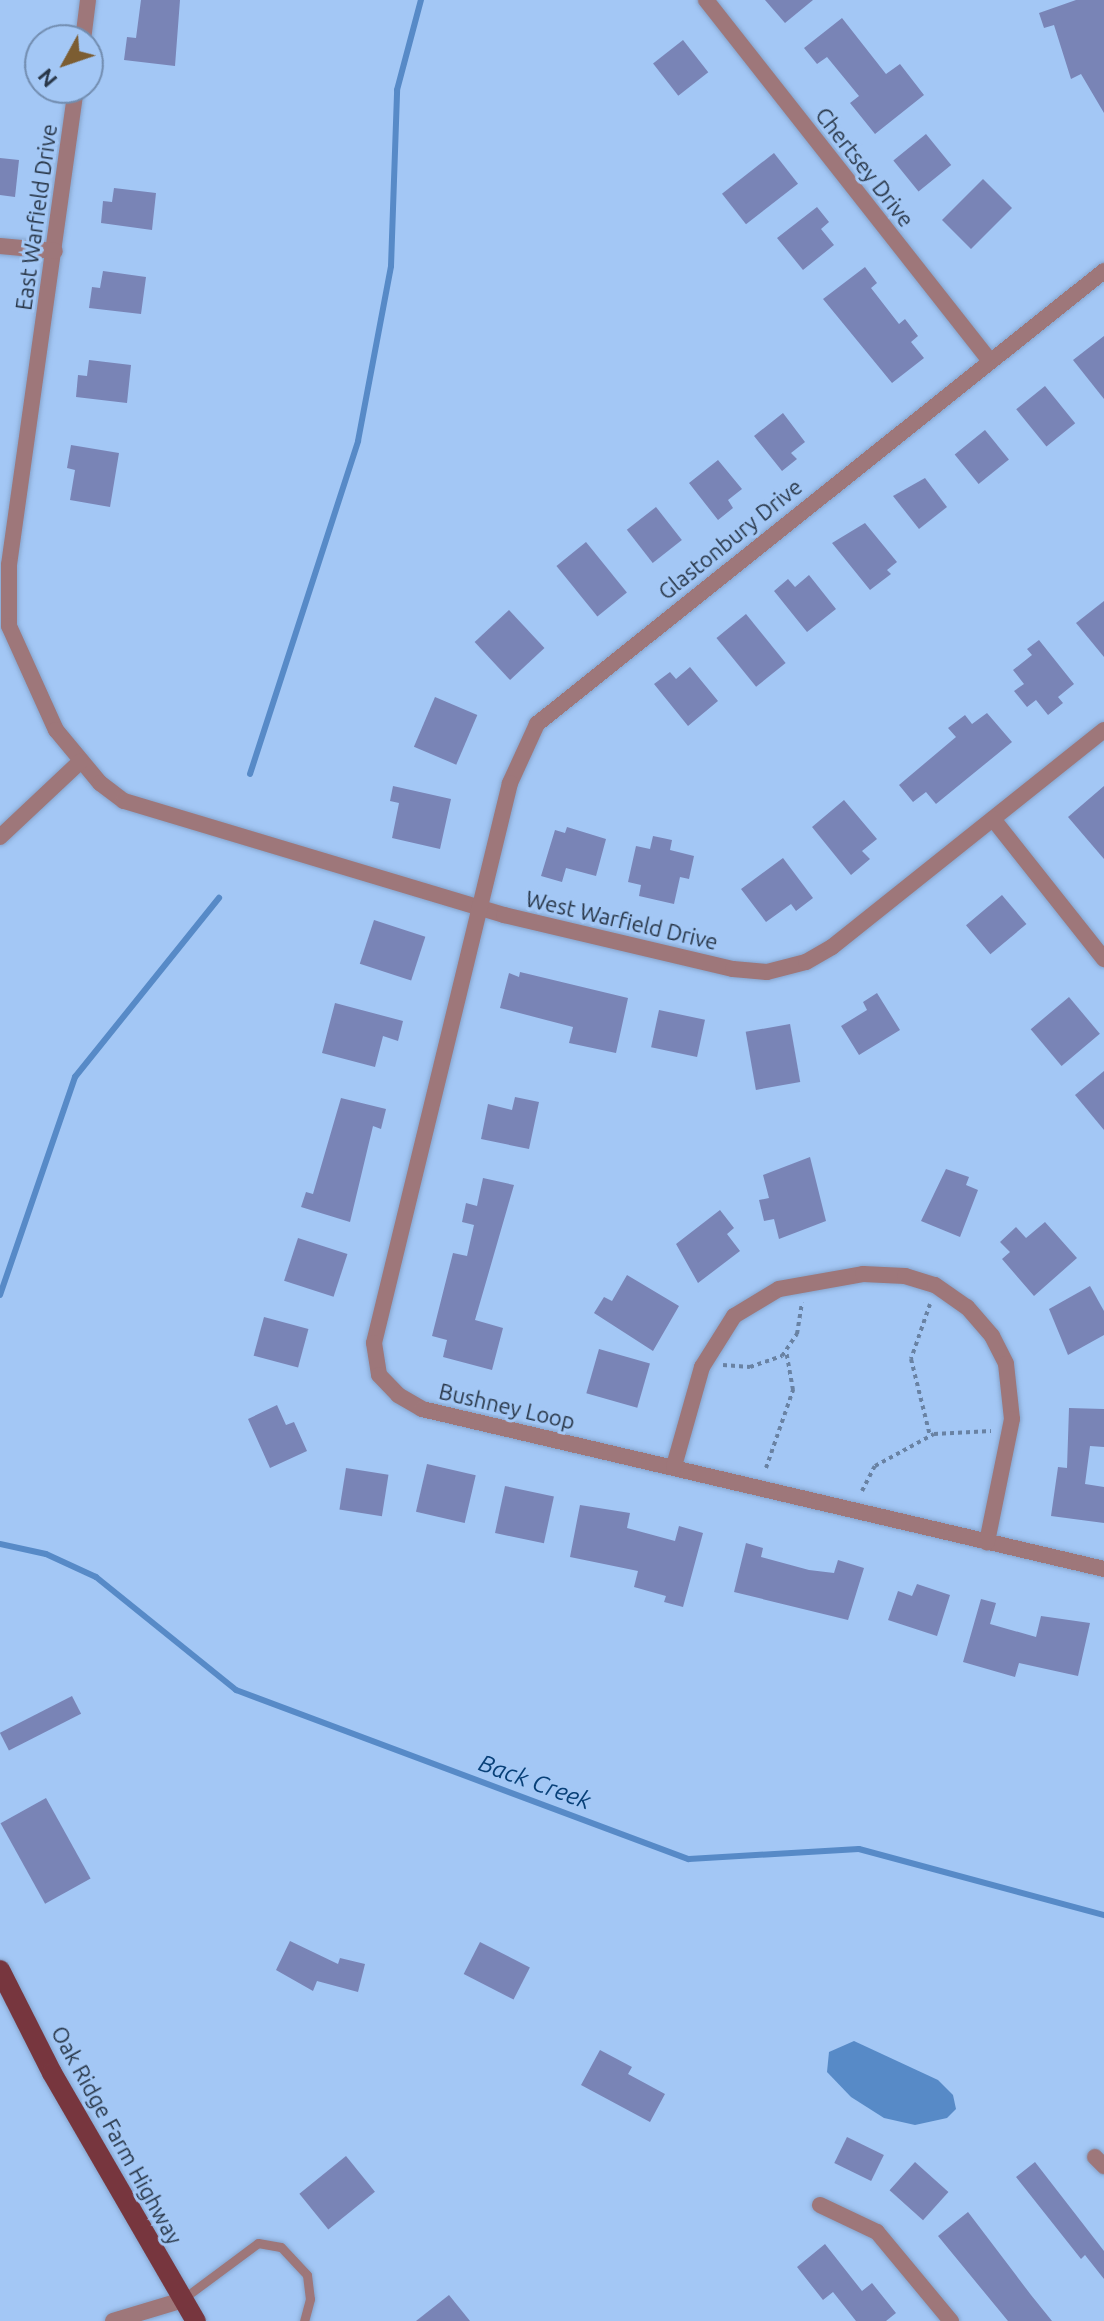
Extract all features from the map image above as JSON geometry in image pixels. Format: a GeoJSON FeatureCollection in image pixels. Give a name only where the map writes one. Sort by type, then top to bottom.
{"type":"FeatureCollection","features":[{"type":"Feature","properties":{"kind":"main road","name":"Oak Ridge Farm Highway"},"geometry":{"type":"LineString","coordinates":[[0,1970],[52,2073],[196,2321]]}},
{"type":"Feature","properties":{"kind":"street"},"geometry":{"type":"LineString","coordinates":[[85,24],[88,0]]}},
{"type":"Feature","properties":{"kind":"street","name":"Chertsey Drive"},"geometry":{"type":"LineString","coordinates":[[706,0],[989,360]]}},
{"type":"Feature","properties":{"kind":"street","name":"East Warfield Drive"},"geometry":{"type":"LineString","coordinates":[[74,104],[9,565],[9,626],[39,701],[80,762]]}},
{"type":"Feature","properties":{"kind":"street"},"geometry":{"type":"LineString","coordinates":[[0,246],[55,251]]}},
{"type":"Feature","properties":{"kind":"street","name":"Glastonbury Drive"},"geometry":{"type":"LineString","coordinates":[[480,907],[510,783],[537,724],[1104,271]]}},
{"type":"Feature","properties":{"kind":"street","name":"West Warfield Drive"},"geometry":{"type":"LineString","coordinates":[[80,762],[124,801],[480,907],[733,969],[767,972],[806,962],[832,947],[1104,730]]}},
{"type":"Feature","properties":{"kind":"street"},"geometry":{"type":"LineString","coordinates":[[0,837],[80,762]]}},
{"type":"Feature","properties":{"kind":"street"},"geometry":{"type":"LineString","coordinates":[[993,819],[1104,959]]}},
{"type":"Feature","properties":{"kind":"street","name":"Bushney Loop"},"geometry":{"type":"LineString","coordinates":[[480,907],[374,1343],[379,1375],[422,1409],[1104,1569]]}},
{"type":"Feature","properties":{"kind":"street"},"geometry":{"type":"LineString","coordinates":[[674,1466],[702,1367],[734,1316],[779,1289],[863,1274],[905,1276],[935,1285],[967,1307],[992,1336],[1006,1364],[1012,1419],[987,1542]]}},
{"type":"Feature","properties":{"kind":"street"},"geometry":{"type":"LineString","coordinates":[[820,2205],[877,2232],[951,2321]]}},
{"type":"Feature","properties":{"kind":"street"},"geometry":{"type":"LineString","coordinates":[[113,2321],[183,2300]]}},
{"type":"Feature","properties":{"kind":"lane"},"geometry":{"type":"LineString","coordinates":[[183,2300],[258,2243],[281,2247],[307,2275],[310,2299],[304,2321]]}},
{"type":"Feature","properties":{"kind":"path"},"geometry":{"type":"LineString","coordinates":[[723,1365],[750,1367],[786,1352],[797,1334],[802,1302]]}},
{"type":"Feature","properties":{"kind":"path"},"geometry":{"type":"LineString","coordinates":[[930,1304],[911,1359],[930,1436]]}},
{"type":"Feature","properties":{"kind":"path"},"geometry":{"type":"LineString","coordinates":[[766,1468],[793,1390],[786,1352]]}},
{"type":"Feature","properties":{"kind":"path"},"geometry":{"type":"LineString","coordinates":[[862,1491],[875,1466],[930,1436],[964,1429],[991,1431]]}},
{"type":"Feature","properties":{"kind":"water"},"geometry":{"type":"Polygon","coordinates":[[[854,2041],[938,2080],[953,2095],[956,2109],[947,2118],[915,2125],[884,2118],[851,2097],[827,2072],[829,2052],[854,2041]]]}},
{"type":"Feature","properties":{"kind":"building"},"geometry":{"type":"Polygon","coordinates":[[[141,0],[180,0],[175,66],[124,60],[127,37],[136,38],[141,0]]]}},
{"type":"Feature","properties":{"kind":"building"},"geometry":{"type":"Polygon","coordinates":[[[765,0],[813,0],[785,23],[765,0]]]}},
{"type":"Feature","properties":{"kind":"building"},"geometry":{"type":"Polygon","coordinates":[[[1076,0],[1104,0],[1104,113],[1081,74],[1071,79],[1054,25],[1044,28],[1039,13],[1076,0]]]}},
{"type":"Feature","properties":{"kind":"building"},"geometry":{"type":"Polygon","coordinates":[[[842,18],[886,74],[900,64],[924,95],[875,134],[850,103],[859,96],[827,57],[817,64],[804,48],[842,18]]]}},
{"type":"Feature","properties":{"kind":"building"},"geometry":{"type":"Polygon","coordinates":[[[683,40],[708,72],[678,96],[653,63],[683,40]]]}},
{"type":"Feature","properties":{"kind":"building"},"geometry":{"type":"Polygon","coordinates":[[[926,134],[951,165],[919,192],[893,160],[926,134]]]}},
{"type":"Feature","properties":{"kind":"building"},"geometry":{"type":"Polygon","coordinates":[[[774,153],[798,184],[746,224],[722,194],[774,153]]]}},
{"type":"Feature","properties":{"kind":"building"},"geometry":{"type":"Polygon","coordinates":[[[0,158],[19,160],[15,197],[0,195],[0,158]]]}},
{"type":"Feature","properties":{"kind":"building"},"geometry":{"type":"Polygon","coordinates":[[[983,179],[1012,208],[971,249],[942,220],[983,179]]]}},
{"type":"Feature","properties":{"kind":"building"},"geometry":{"type":"Polygon","coordinates":[[[114,188],[156,193],[152,230],[101,223],[103,201],[112,202],[114,188]]]}},
{"type":"Feature","properties":{"kind":"building"},"geometry":{"type":"Polygon","coordinates":[[[817,207],[829,222],[821,229],[834,245],[803,270],[777,238],[817,207]]]}},
{"type":"Feature","properties":{"kind":"building"},"geometry":{"type":"Polygon","coordinates":[[[865,267],[877,283],[871,288],[899,324],[905,319],[918,336],[911,342],[924,358],[892,383],[823,299],[865,267]]]}},
{"type":"Feature","properties":{"kind":"building"},"geometry":{"type":"Polygon","coordinates":[[[103,271],[146,277],[141,314],[89,308],[92,287],[100,288],[103,271]]]}},
{"type":"Feature","properties":{"kind":"building"},"geometry":{"type":"Polygon","coordinates":[[[1104,336],[1104,399],[1073,360],[1104,336]]]}},
{"type":"Feature","properties":{"kind":"building"},"geometry":{"type":"Polygon","coordinates":[[[89,360],[131,365],[127,403],[76,397],[78,375],[87,376],[89,360]]]}},
{"type":"Feature","properties":{"kind":"building"},"geometry":{"type":"Polygon","coordinates":[[[1045,386],[1075,423],[1046,447],[1016,409],[1045,386]]]}},
{"type":"Feature","properties":{"kind":"building"},"geometry":{"type":"Polygon","coordinates":[[[783,413],[805,442],[791,453],[797,459],[782,471],[754,436],[783,413]]]}},
{"type":"Feature","properties":{"kind":"building"},"geometry":{"type":"Polygon","coordinates":[[[985,430],[1009,460],[979,484],[955,455],[985,430]]]}},
{"type":"Feature","properties":{"kind":"building"},"geometry":{"type":"Polygon","coordinates":[[[71,445],[119,453],[110,507],[70,500],[75,470],[67,468],[71,445]]]}},
{"type":"Feature","properties":{"kind":"building"},"geometry":{"type":"Polygon","coordinates":[[[718,460],[742,489],[728,500],[733,508],[718,520],[689,483],[718,460]]]}},
{"type":"Feature","properties":{"kind":"building"},"geometry":{"type":"Polygon","coordinates":[[[925,478],[947,507],[919,529],[893,496],[925,478]]]}},
{"type":"Feature","properties":{"kind":"building"},"geometry":{"type":"Polygon","coordinates":[[[656,507],[682,540],[653,563],[627,530],[656,507]]]}},
{"type":"Feature","properties":{"kind":"building"},"geometry":{"type":"Polygon","coordinates":[[[865,523],[897,562],[887,570],[891,574],[870,590],[832,543],[865,523]]]}},
{"type":"Feature","properties":{"kind":"building"},"geometry":{"type":"Polygon","coordinates":[[[586,542],[627,593],[597,616],[556,566],[586,542]]]}},
{"type":"Feature","properties":{"kind":"building"},"geometry":{"type":"Polygon","coordinates":[[[809,575],[836,609],[807,632],[774,591],[788,579],[795,587],[809,575]]]}},
{"type":"Feature","properties":{"kind":"building"},"geometry":{"type":"Polygon","coordinates":[[[1104,601],[1104,657],[1076,623],[1104,601]]]}},
{"type":"Feature","properties":{"kind":"building"},"geometry":{"type":"Polygon","coordinates":[[[509,610],[544,648],[510,680],[475,642],[509,610]]]}},
{"type":"Feature","properties":{"kind":"building"},"geometry":{"type":"Polygon","coordinates":[[[746,614],[786,663],[756,687],[716,638],[746,614]]]}},
{"type":"Feature","properties":{"kind":"building"},"geometry":{"type":"Polygon","coordinates":[[[1039,640],[1074,684],[1058,697],[1063,703],[1048,715],[1036,700],[1027,707],[1014,691],[1024,684],[1013,670],[1032,655],[1027,649],[1039,640]]]}},
{"type":"Feature","properties":{"kind":"building"},"geometry":{"type":"Polygon","coordinates":[[[690,667],[718,701],[688,726],[654,684],[670,672],[676,679],[690,667]]]}},
{"type":"Feature","properties":{"kind":"building"},"geometry":{"type":"Polygon","coordinates":[[[435,697],[477,715],[456,765],[414,747],[435,697]]]}},
{"type":"Feature","properties":{"kind":"building"},"geometry":{"type":"Polygon","coordinates":[[[987,713],[1012,742],[936,804],[926,792],[913,802],[899,785],[956,737],[948,728],[965,715],[972,724],[987,713]]]}},
{"type":"Feature","properties":{"kind":"building"},"geometry":{"type":"Polygon","coordinates":[[[393,786],[451,799],[440,849],[392,838],[399,803],[390,801],[393,786]]]}},
{"type":"Feature","properties":{"kind":"building"},"geometry":{"type":"Polygon","coordinates":[[[1104,786],[1104,859],[1068,817],[1104,786]]]}},
{"type":"Feature","properties":{"kind":"building"},"geometry":{"type":"Polygon","coordinates":[[[844,800],[877,839],[862,851],[870,859],[851,875],[812,827],[844,800]]]}},
{"type":"Feature","properties":{"kind":"building"},"geometry":{"type":"Polygon","coordinates":[[[567,827],[606,839],[596,876],[566,868],[562,882],[541,876],[555,830],[565,833],[567,827]]]}},
{"type":"Feature","properties":{"kind":"building"},"geometry":{"type":"Polygon","coordinates":[[[653,836],[672,840],[670,850],[694,856],[689,879],[680,877],[674,904],[639,896],[641,885],[628,882],[636,846],[650,849],[653,836]]]}},
{"type":"Feature","properties":{"kind":"building"},"geometry":{"type":"Polygon","coordinates":[[[783,858],[813,898],[796,911],[791,904],[766,922],[741,889],[783,858]]]}},
{"type":"Feature","properties":{"kind":"building"},"geometry":{"type":"Polygon","coordinates":[[[1002,895],[1026,924],[990,954],[966,925],[1002,895]]]}},
{"type":"Feature","properties":{"kind":"building"},"geometry":{"type":"Polygon","coordinates":[[[374,920],[425,937],[411,980],[360,964],[374,920]]]}},
{"type":"Feature","properties":{"kind":"building"},"geometry":{"type":"Polygon","coordinates":[[[520,972],[628,998],[616,1053],[569,1043],[573,1027],[500,1008],[509,973],[519,977],[520,972]]]}},
{"type":"Feature","properties":{"kind":"building"},"geometry":{"type":"Polygon","coordinates":[[[877,993],[900,1030],[859,1055],[841,1026],[867,1010],[863,1002],[877,993]]]}},
{"type":"Feature","properties":{"kind":"building"},"geometry":{"type":"Polygon","coordinates":[[[1069,997],[1100,1034],[1062,1066],[1031,1029],[1069,997]]]}},
{"type":"Feature","properties":{"kind":"building"},"geometry":{"type":"Polygon","coordinates":[[[335,1003],[403,1021],[398,1041],[383,1036],[375,1067],[322,1053],[335,1003]]]}},
{"type":"Feature","properties":{"kind":"building"},"geometry":{"type":"Polygon","coordinates":[[[659,1010],[705,1020],[697,1057],[651,1047],[659,1010]]]}},
{"type":"Feature","properties":{"kind":"building"},"geometry":{"type":"Polygon","coordinates":[[[790,1024],[800,1082],[756,1090],[746,1032],[790,1024]]]}},
{"type":"Feature","properties":{"kind":"building"},"geometry":{"type":"Polygon","coordinates":[[[1104,1071],[1104,1130],[1075,1095],[1104,1071]]]}},
{"type":"Feature","properties":{"kind":"building"},"geometry":{"type":"Polygon","coordinates":[[[515,1097],[539,1102],[529,1149],[481,1139],[488,1104],[512,1110],[515,1097]]]}},
{"type":"Feature","properties":{"kind":"building"},"geometry":{"type":"Polygon","coordinates":[[[341,1098],[386,1109],[381,1129],[373,1126],[350,1222],[301,1207],[306,1192],[313,1194],[341,1098]]]}},
{"type":"Feature","properties":{"kind":"building"},"geometry":{"type":"Polygon","coordinates":[[[810,1157],[826,1221],[779,1239],[774,1219],[764,1221],[759,1200],[769,1198],[763,1175],[810,1157]]]}},
{"type":"Feature","properties":{"kind":"building"},"geometry":{"type":"Polygon","coordinates":[[[946,1169],[969,1177],[966,1185],[978,1190],[960,1237],[921,1221],[946,1169]]]}},
{"type":"Feature","properties":{"kind":"building"},"geometry":{"type":"Polygon","coordinates":[[[483,1178],[514,1185],[475,1320],[503,1328],[492,1370],[443,1357],[447,1340],[432,1336],[453,1253],[467,1256],[474,1225],[462,1222],[466,1203],[477,1206],[483,1178]]]}},
{"type":"Feature","properties":{"kind":"building"},"geometry":{"type":"Polygon","coordinates":[[[720,1210],[734,1228],[727,1234],[740,1251],[698,1283],[676,1244],[720,1210]]]}},
{"type":"Feature","properties":{"kind":"building"},"geometry":{"type":"Polygon","coordinates":[[[1045,1222],[1077,1258],[1034,1296],[1002,1259],[1010,1252],[1000,1242],[1016,1227],[1026,1238],[1045,1222]]]}},
{"type":"Feature","properties":{"kind":"building"},"geometry":{"type":"Polygon","coordinates":[[[298,1238],[347,1254],[334,1297],[284,1281],[298,1238]]]}},
{"type":"Feature","properties":{"kind":"building"},"geometry":{"type":"Polygon","coordinates":[[[627,1275],[679,1306],[653,1351],[594,1313],[604,1297],[612,1301],[627,1275]]]}},
{"type":"Feature","properties":{"kind":"building"},"geometry":{"type":"Polygon","coordinates":[[[1090,1286],[1104,1311],[1104,1335],[1068,1355],[1049,1309],[1090,1286]]]}},
{"type":"Feature","properties":{"kind":"building"},"geometry":{"type":"Polygon","coordinates":[[[264,1317],[308,1329],[298,1368],[254,1356],[264,1317]]]}},
{"type":"Feature","properties":{"kind":"building"},"geometry":{"type":"Polygon","coordinates":[[[599,1349],[650,1364],[637,1408],[586,1393],[599,1349]]]}},
{"type":"Feature","properties":{"kind":"building"},"geometry":{"type":"Polygon","coordinates":[[[277,1405],[286,1425],[294,1422],[307,1451],[270,1468],[248,1419],[277,1405]]]}},
{"type":"Feature","properties":{"kind":"building"},"geometry":{"type":"Polygon","coordinates":[[[1069,1408],[1104,1409],[1104,1447],[1090,1446],[1085,1484],[1104,1487],[1104,1523],[1051,1516],[1058,1467],[1067,1468],[1069,1408]]]}},
{"type":"Feature","properties":{"kind":"building"},"geometry":{"type":"Polygon","coordinates":[[[427,1464],[476,1475],[465,1523],[416,1512],[427,1464]]]}},
{"type":"Feature","properties":{"kind":"building"},"geometry":{"type":"Polygon","coordinates":[[[346,1468],[388,1475],[382,1516],[339,1509],[346,1468]]]}},
{"type":"Feature","properties":{"kind":"building"},"geometry":{"type":"Polygon","coordinates":[[[505,1486],[554,1496],[544,1543],[495,1533],[505,1486]]]}},
{"type":"Feature","properties":{"kind":"building"},"geometry":{"type":"Polygon","coordinates":[[[580,1505],[630,1513],[627,1528],[675,1541],[679,1526],[703,1533],[683,1607],[664,1602],[666,1596],[634,1587],[638,1571],[570,1557],[580,1505]]]}},
{"type":"Feature","properties":{"kind":"building"},"geometry":{"type":"Polygon","coordinates":[[[746,1543],[763,1548],[761,1557],[809,1570],[834,1573],[838,1560],[864,1568],[848,1620],[734,1592],[746,1543]]]}},
{"type":"Feature","properties":{"kind":"building"},"geometry":{"type":"Polygon","coordinates":[[[917,1584],[950,1595],[937,1636],[888,1620],[898,1591],[912,1596],[917,1584]]]}},
{"type":"Feature","properties":{"kind":"building"},"geometry":{"type":"Polygon","coordinates":[[[981,1599],[996,1603],[990,1624],[1036,1637],[1041,1616],[1090,1623],[1078,1676],[1019,1663],[1015,1677],[963,1662],[981,1599]]]}},
{"type":"Feature","properties":{"kind":"building"},"geometry":{"type":"Polygon","coordinates":[[[72,1696],[81,1714],[9,1751],[0,1733],[72,1696]]]}},
{"type":"Feature","properties":{"kind":"building"},"geometry":{"type":"Polygon","coordinates":[[[46,1798],[91,1878],[45,1904],[1,1823],[46,1798]]]}},
{"type":"Feature","properties":{"kind":"building"},"geometry":{"type":"Polygon","coordinates":[[[290,1941],[338,1964],[340,1958],[365,1964],[358,1992],[317,1981],[313,1991],[276,1970],[290,1941]]]}},
{"type":"Feature","properties":{"kind":"building"},"geometry":{"type":"Polygon","coordinates":[[[480,1942],[530,1967],[514,1999],[464,1974],[480,1942]]]}},
{"type":"Feature","properties":{"kind":"building"},"geometry":{"type":"Polygon","coordinates":[[[600,2050],[632,2067],[628,2074],[665,2094],[650,2122],[581,2085],[600,2050]]]}},
{"type":"Feature","properties":{"kind":"building"},"geometry":{"type":"Polygon","coordinates":[[[847,2137],[884,2155],[871,2181],[834,2163],[847,2137]]]}},
{"type":"Feature","properties":{"kind":"building"},"geometry":{"type":"Polygon","coordinates":[[[346,2156],[375,2192],[328,2230],[299,2194],[346,2156]]]}},
{"type":"Feature","properties":{"kind":"building"},"geometry":{"type":"Polygon","coordinates":[[[915,2162],[948,2192],[923,2220],[890,2190],[915,2162]]]}},
{"type":"Feature","properties":{"kind":"building"},"geometry":{"type":"Polygon","coordinates":[[[1035,2162],[1104,2251],[1104,2279],[1085,2255],[1081,2259],[1016,2177],[1035,2162]]]}},
{"type":"Feature","properties":{"kind":"building"},"geometry":{"type":"Polygon","coordinates":[[[968,2212],[1052,2321],[1008,2321],[938,2236],[968,2212]]]}},
{"type":"Feature","properties":{"kind":"building"},"geometry":{"type":"Polygon","coordinates":[[[825,2244],[862,2291],[872,2283],[896,2313],[886,2321],[856,2321],[833,2292],[823,2300],[797,2267],[825,2244]]]}},
{"type":"Feature","properties":{"kind":"building"},"geometry":{"type":"Polygon","coordinates":[[[449,2295],[470,2321],[416,2321],[449,2295]]]}},
{"type":"Feature","properties":{"kind":"waterway"},"geometry":{"type":"LineString","coordinates":[[250,774],[358,441],[391,266],[397,90],[421,0]]}},
{"type":"Feature","properties":{"kind":"waterway"},"geometry":{"type":"LineString","coordinates":[[0,1295],[75,1077],[219,898]]}},
{"type":"Feature","properties":{"kind":"waterway","name":"Back Creek"},"geometry":{"type":"LineString","coordinates":[[0,1544],[46,1554],[96,1577],[236,1690],[689,1859],[859,1849],[1104,1915]]}}]}
